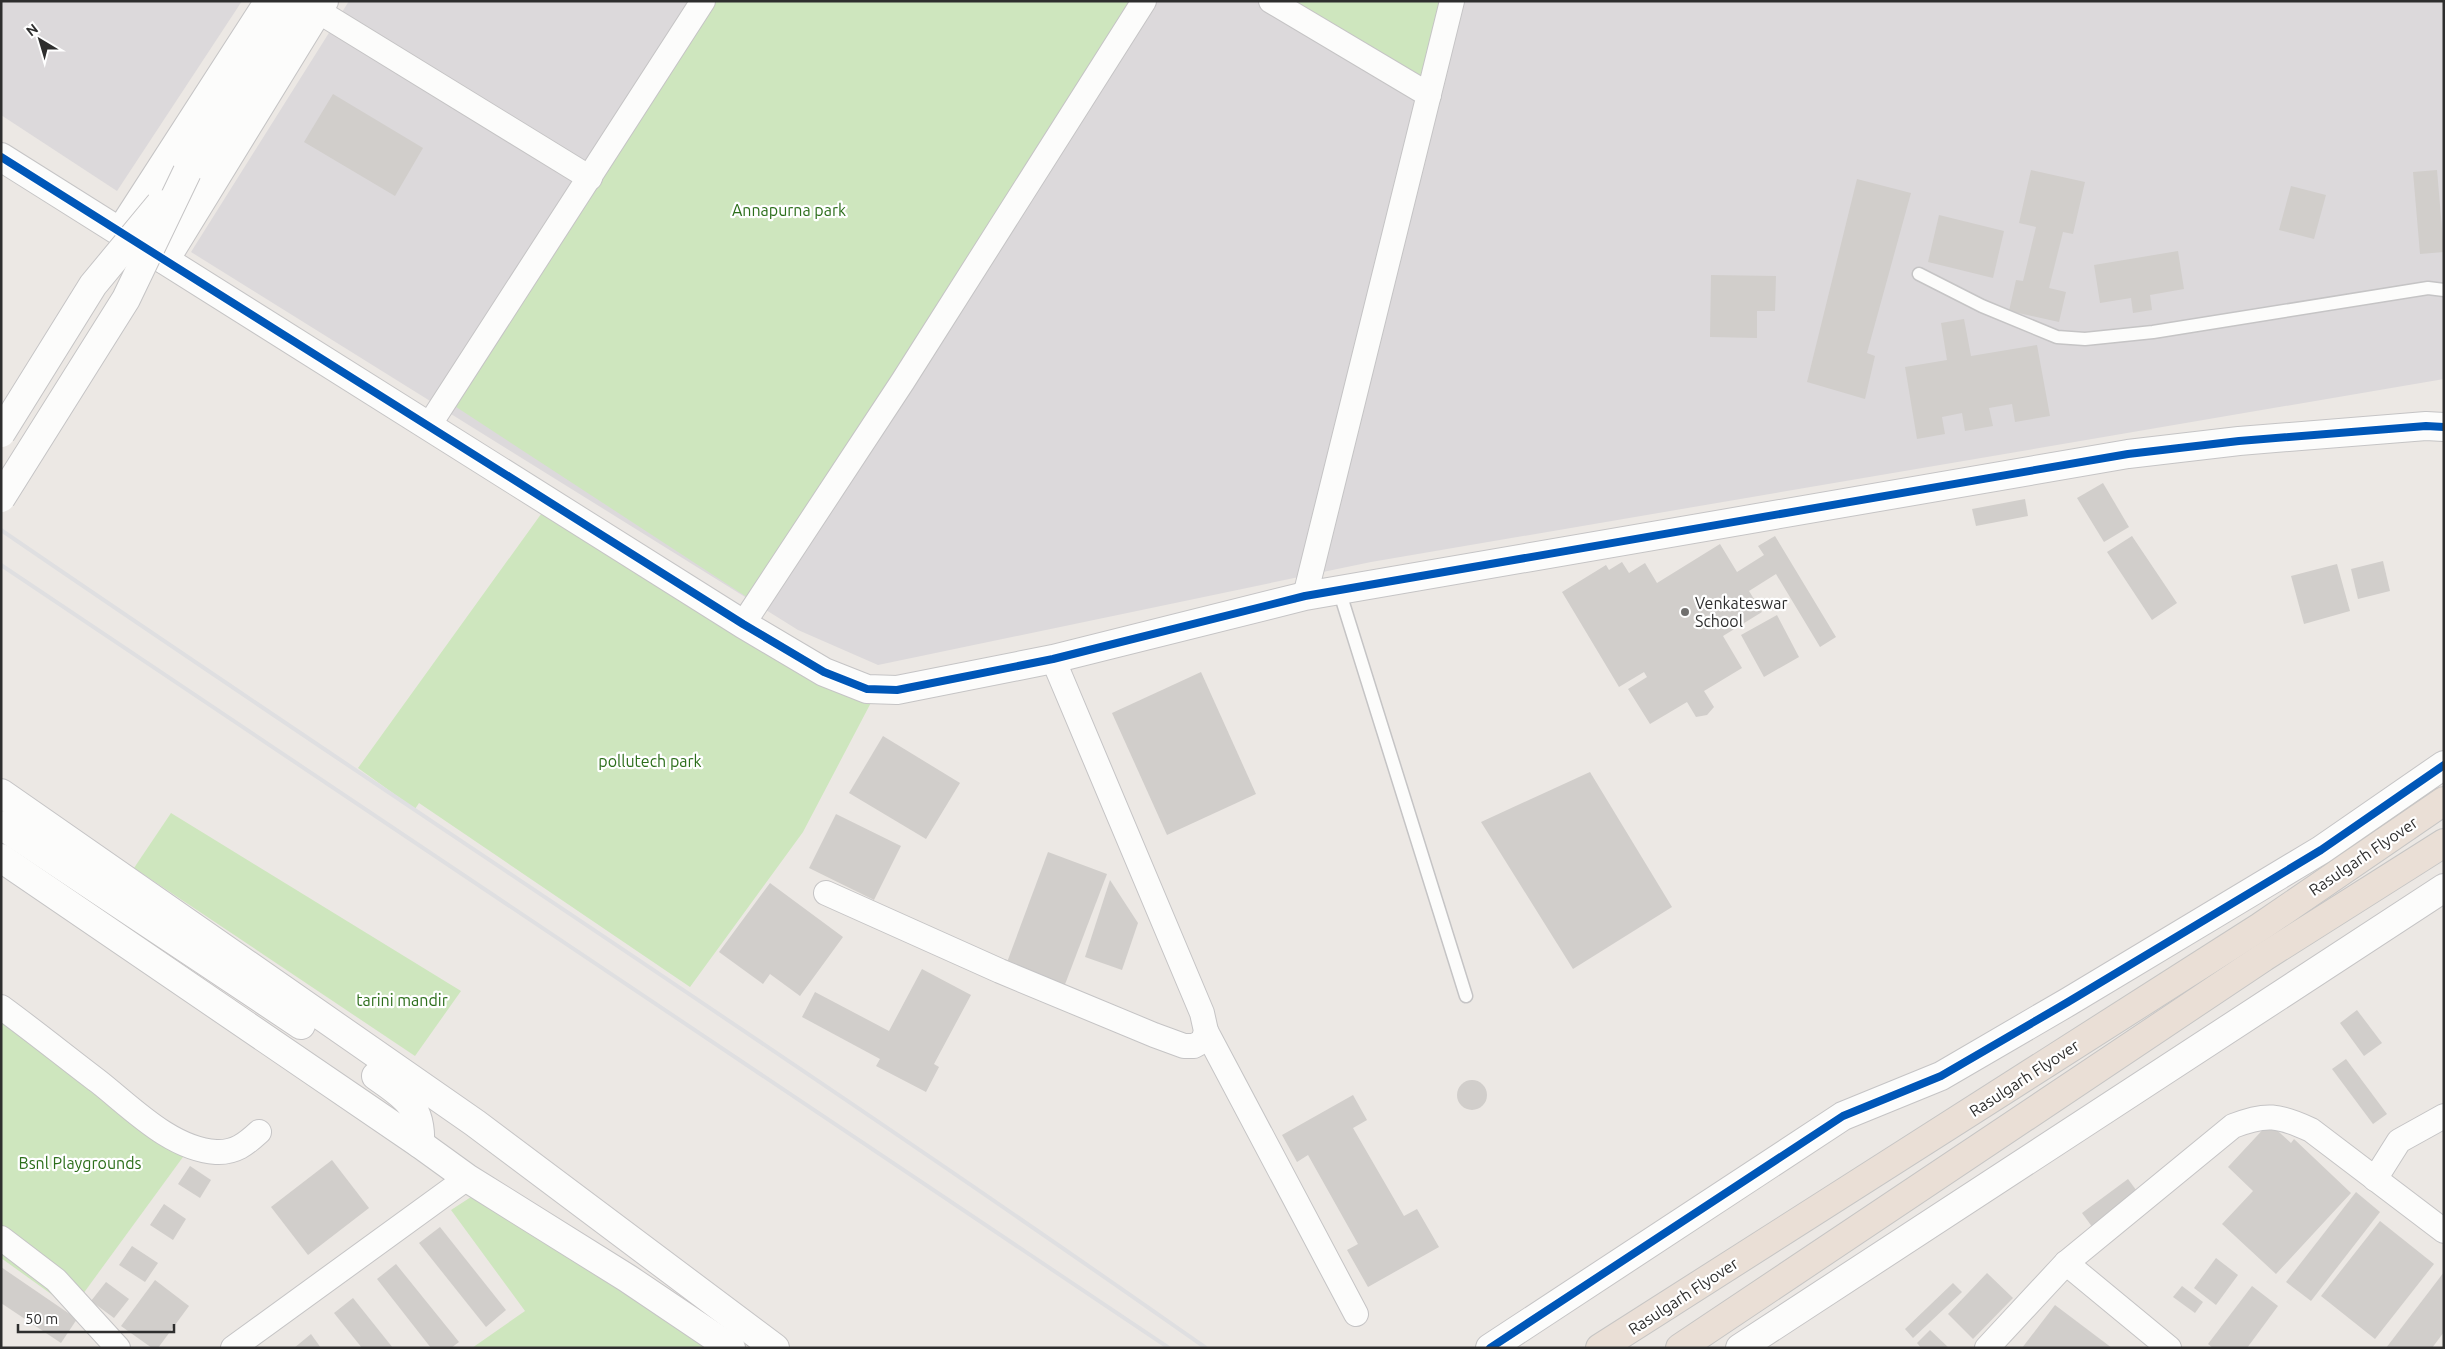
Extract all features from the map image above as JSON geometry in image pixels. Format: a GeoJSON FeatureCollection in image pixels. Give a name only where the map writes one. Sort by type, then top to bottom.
{"type":"FeatureCollection","features":[{"type":"Feature","properties":{"kind":"highway","name":"Rasulgarh Flyover"},"geometry":{"type":"LineString","coordinates":[[1600,1348],[2260,927],[2444,801]]}},
{"type":"Feature","properties":{"kind":"highway","name":"Rasulgarh Flyover"},"geometry":{"type":"LineString","coordinates":[[1680,1348],[2264,957],[2444,843]]}},
{"type":"Feature","properties":{"kind":"street"},"geometry":{"type":"LineString","coordinates":[[120,232],[269,1]]}},
{"type":"Feature","properties":{"kind":"street"},"geometry":{"type":"LineString","coordinates":[[428,427],[703,1]]}},
{"type":"Feature","properties":{"kind":"street"},"geometry":{"type":"LineString","coordinates":[[743,624],[903,381],[1144,1]]}},
{"type":"Feature","properties":{"kind":"street"},"geometry":{"type":"LineString","coordinates":[[1271,1],[1429,95]]}},
{"type":"Feature","properties":{"kind":"street"},"geometry":{"type":"LineString","coordinates":[[1305,596],[1452,1]]}},
{"type":"Feature","properties":{"kind":"street"},"geometry":{"type":"LineString","coordinates":[[165,260],[314,4]]}},
{"type":"Feature","properties":{"kind":"street"},"geometry":{"type":"LineString","coordinates":[[314,4],[590,178]]}},
{"type":"Feature","properties":{"kind":"street"},"geometry":{"type":"LineString","coordinates":[[1,433],[93,285],[187,172],[314,4]]}},
{"type":"Feature","properties":{"kind":"street"},"geometry":{"type":"LineString","coordinates":[[1,157],[743,624],[824,672],[867,688],[896,690],[1053,660],[1305,596],[2128,454],[2239,441],[2438,428]]}},
{"type":"Feature","properties":{"kind":"street"},"geometry":{"type":"LineString","coordinates":[[1,498],[126,299],[187,172]]}},
{"type":"Feature","properties":{"kind":"street"},"geometry":{"type":"LineString","coordinates":[[1053,660],[1202,1013],[1206,1031],[1356,1314]]}},
{"type":"Feature","properties":{"kind":"street"},"geometry":{"type":"LineString","coordinates":[[1490,1348],[1843,1116],[1941,1076],[2068,1002],[2321,850],[2444,765]]}},
{"type":"Feature","properties":{"kind":"street"},"geometry":{"type":"LineString","coordinates":[[1,793],[449,1105],[775,1348]]}},
{"type":"Feature","properties":{"kind":"street"},"geometry":{"type":"LineString","coordinates":[[1,825],[402,1094],[419,1117],[421,1127],[420,1144]]}},
{"type":"Feature","properties":{"kind":"street"},"geometry":{"type":"LineString","coordinates":[[1,858],[467,1178],[627,1278],[731,1348]]}},
{"type":"Feature","properties":{"kind":"street"},"geometry":{"type":"LineString","coordinates":[[1740,1348],[2444,888]]}},
{"type":"Feature","properties":{"kind":"street"},"geometry":{"type":"LineString","coordinates":[[826,892],[1000,971],[1184,1046],[1194,1046],[1203,1041],[1206,1031]]}},
{"type":"Feature","properties":{"kind":"street"},"geometry":{"type":"LineString","coordinates":[[1,1007],[147,1119],[185,1144],[201,1150],[227,1151],[246,1145],[259,1132]]}},
{"type":"Feature","properties":{"kind":"street"},"geometry":{"type":"LineString","coordinates":[[402,1094],[449,1105]]}},
{"type":"Feature","properties":{"kind":"street"},"geometry":{"type":"LineString","coordinates":[[2375,1179],[2399,1141],[2444,1116]]}},
{"type":"Feature","properties":{"kind":"street"},"geometry":{"type":"LineString","coordinates":[[1987,1348],[2066,1263],[2233,1126],[2257,1117],[2286,1118],[2311,1130],[2444,1231]]}},
{"type":"Feature","properties":{"kind":"street"},"geometry":{"type":"LineString","coordinates":[[233,1348],[467,1178]]}},
{"type":"Feature","properties":{"kind":"street"},"geometry":{"type":"LineString","coordinates":[[1,1238],[56,1280],[118,1348]]}},
{"type":"Feature","properties":{"kind":"street"},"geometry":{"type":"LineString","coordinates":[[2066,1263],[2169,1348]]}},
{"type":"Feature","properties":{"kind":"lane"},"geometry":{"type":"LineString","coordinates":[[1919,274],[1982,306],[2057,337],[2085,339],[2153,332],[2428,288],[2444,290]]}},
{"type":"Feature","properties":{"kind":"lane"},"geometry":{"type":"LineString","coordinates":[[1339,590],[1466,996]]}},
{"type":"Feature","properties":{"kind":"shaded area"},"geometry":{"type":"Polygon","coordinates":[[[1,1],[242,1],[117,191],[1,115],[1,1]]]}},
{"type":"Feature","properties":{"kind":"shaded area"},"geometry":{"type":"Polygon","coordinates":[[[349,1],[2444,1],[2444,379],[1371,562],[878,665],[798,630],[191,252],[349,1]]]}},
{"type":"Feature","properties":{"kind":"green space","name":"Annapurna park"},"geometry":{"type":"Polygon","coordinates":[[[703,1],[1143,1],[756,603],[447,401],[703,1]]]}},
{"type":"Feature","properties":{"kind":"green space"},"geometry":{"type":"Polygon","coordinates":[[[1272,1],[1452,1],[1429,95],[1272,1]]]}},
{"type":"Feature","properties":{"kind":"green space","name":"pollutech park"},"geometry":{"type":"Polygon","coordinates":[[[549,503],[875,695],[803,832],[690,987],[419,803],[415,809],[358,768],[549,503]]]}},
{"type":"Feature","properties":{"kind":"green space","name":"tarini mandir"},"geometry":{"type":"Polygon","coordinates":[[[171,813],[461,991],[415,1056],[134,868],[171,813]]]}},
{"type":"Feature","properties":{"kind":"green space","name":"Bsnl Playgrounds"},"geometry":{"type":"Polygon","coordinates":[[[1,1007],[191,1146],[72,1309],[1,1258],[1,1007]]]}},
{"type":"Feature","properties":{"kind":"green space"},"geometry":{"type":"Polygon","coordinates":[[[471,1197],[721,1348],[472,1348],[525,1311],[451,1210],[471,1197]]]}},
{"type":"Feature","properties":{"kind":"building"},"geometry":{"type":"Polygon","coordinates":[[[333,94],[423,148],[395,196],[304,142],[333,94]]]}},
{"type":"Feature","properties":{"kind":"building"},"geometry":{"type":"Polygon","coordinates":[[[2031,170],[2085,182],[2073,234],[2063,232],[2049,288],[2066,292],[2059,322],[2009,311],[2016,280],[2023,281],[2036,227],[2019,223],[2031,170]]]}},
{"type":"Feature","properties":{"kind":"building"},"geometry":{"type":"Polygon","coordinates":[[[2437,170],[2444,252],[2420,254],[2413,172],[2437,170]]]}},
{"type":"Feature","properties":{"kind":"building"},"geometry":{"type":"Polygon","coordinates":[[[1857,179],[1911,193],[1867,353],[1875,356],[1865,399],[1807,382],[1857,179]]]}},
{"type":"Feature","properties":{"kind":"building"},"geometry":{"type":"Polygon","coordinates":[[[2291,186],[2326,195],[2314,239],[2279,230],[2291,186]]]}},
{"type":"Feature","properties":{"kind":"building"},"geometry":{"type":"Polygon","coordinates":[[[1939,215],[2004,231],[1993,278],[1928,262],[1939,215]]]}},
{"type":"Feature","properties":{"kind":"building"},"geometry":{"type":"Polygon","coordinates":[[[2178,251],[2184,289],[2150,295],[2152,310],[2133,313],[2131,298],[2100,303],[2094,265],[2178,251]]]}},
{"type":"Feature","properties":{"kind":"building"},"geometry":{"type":"Polygon","coordinates":[[[1711,275],[1776,276],[1775,311],[1757,311],[1757,338],[1710,337],[1711,275]]]}},
{"type":"Feature","properties":{"kind":"building"},"geometry":{"type":"Polygon","coordinates":[[[1964,319],[1971,356],[2037,345],[2050,416],[2015,422],[2012,404],[1989,408],[1993,426],[1965,431],[1962,413],[1942,417],[1945,434],[1917,439],[1905,367],[1947,360],[1941,323],[1964,319]]]}},
{"type":"Feature","properties":{"kind":"building"},"geometry":{"type":"Polygon","coordinates":[[[2103,483],[2129,527],[2104,542],[2077,498],[2103,483]]]}},
{"type":"Feature","properties":{"kind":"building"},"geometry":{"type":"Polygon","coordinates":[[[2025,499],[2028,516],[1976,526],[1972,509],[2025,499]]]}},
{"type":"Feature","properties":{"kind":"building"},"geometry":{"type":"Polygon","coordinates":[[[1775,536],[1836,637],[1820,647],[1776,574],[1749,591],[1762,612],[1723,636],[1742,668],[1704,691],[1714,707],[1707,715],[1696,717],[1687,702],[1650,724],[1628,689],[1647,677],[1644,672],[1619,687],[1562,592],[1606,565],[1609,570],[1622,562],[1629,573],[1645,563],[1657,583],[1720,544],[1737,572],[1764,555],[1758,546],[1775,536]]]}},
{"type":"Feature","properties":{"kind":"building"},"geometry":{"type":"Polygon","coordinates":[[[2132,536],[2177,603],[2152,620],[2107,552],[2132,536]]]}},
{"type":"Feature","properties":{"kind":"building"},"geometry":{"type":"Polygon","coordinates":[[[2383,561],[2390,591],[2358,599],[2351,569],[2383,561]]]}},
{"type":"Feature","properties":{"kind":"building"},"geometry":{"type":"Polygon","coordinates":[[[2337,564],[2350,611],[2304,624],[2291,576],[2337,564]]]}},
{"type":"Feature","properties":{"kind":"building"},"geometry":{"type":"Polygon","coordinates":[[[1777,615],[1799,657],[1764,677],[1741,635],[1777,615]]]}},
{"type":"Feature","properties":{"kind":"building"},"geometry":{"type":"Polygon","coordinates":[[[1201,672],[1256,794],[1167,835],[1112,713],[1201,672]]]}},
{"type":"Feature","properties":{"kind":"building"},"geometry":{"type":"Polygon","coordinates":[[[883,736],[960,783],[926,839],[849,793],[883,736]]]}},
{"type":"Feature","properties":{"kind":"building"},"geometry":{"type":"Polygon","coordinates":[[[1590,772],[1672,907],[1573,969],[1481,822],[1590,772]]]}},
{"type":"Feature","properties":{"kind":"building"},"geometry":{"type":"Polygon","coordinates":[[[836,814],[901,846],[874,900],[809,868],[836,814]]]}},
{"type":"Feature","properties":{"kind":"building"},"geometry":{"type":"Polygon","coordinates":[[[1048,852],[1107,874],[1064,987],[1006,965],[1048,852]]]}},
{"type":"Feature","properties":{"kind":"building"},"geometry":{"type":"Polygon","coordinates":[[[1110,880],[1138,923],[1122,970],[1085,957],[1110,880]]]}},
{"type":"Feature","properties":{"kind":"building"},"geometry":{"type":"Polygon","coordinates":[[[770,883],[843,937],[800,996],[770,974],[763,984],[719,952],[770,883]]]}},
{"type":"Feature","properties":{"kind":"building"},"geometry":{"type":"Polygon","coordinates":[[[922,969],[971,995],[934,1064],[939,1067],[926,1092],[876,1066],[880,1059],[802,1017],[815,992],[889,1031],[922,969]]]}},
{"type":"Feature","properties":{"kind":"building"},"geometry":{"type":"Polygon","coordinates":[[[2357,1010],[2382,1043],[2364,1056],[2340,1023],[2357,1010]]]}},
{"type":"Feature","properties":{"kind":"building"},"geometry":{"type":"Polygon","coordinates":[[[2346,1059],[2387,1114],[2373,1124],[2332,1069],[2346,1059]]]}},
{"type":"Feature","properties":{"kind":"building"},"geometry":{"type":"Polygon","coordinates":[[[1472,1080],[1478,1081],[1486,1089],[1486,1101],[1478,1109],[1472,1110],[1466,1109],[1458,1101],[1457,1095],[1458,1089],[1466,1081],[1472,1080]]]}},
{"type":"Feature","properties":{"kind":"building"},"geometry":{"type":"Polygon","coordinates":[[[1353,1095],[1367,1120],[1353,1128],[1404,1216],[1417,1209],[1439,1247],[1368,1287],[1347,1250],[1358,1244],[1308,1155],[1297,1162],[1282,1135],[1353,1095]]]}},
{"type":"Feature","properties":{"kind":"building"},"geometry":{"type":"Polygon","coordinates":[[[2269,1123],[2291,1143],[2294,1139],[2351,1193],[2276,1274],[2222,1224],[2253,1191],[2228,1167],[2269,1123]]]}},
{"type":"Feature","properties":{"kind":"building"},"geometry":{"type":"Polygon","coordinates":[[[332,1160],[369,1208],[308,1255],[271,1207],[332,1160]]]}},
{"type":"Feature","properties":{"kind":"building"},"geometry":{"type":"Polygon","coordinates":[[[190,1166],[211,1180],[200,1198],[178,1184],[190,1166]]]}},
{"type":"Feature","properties":{"kind":"building"},"geometry":{"type":"Polygon","coordinates":[[[2128,1179],[2139,1194],[2093,1228],[2082,1213],[2128,1179]]]}},
{"type":"Feature","properties":{"kind":"building"},"geometry":{"type":"Polygon","coordinates":[[[2356,1192],[2380,1212],[2311,1301],[2286,1282],[2356,1192]]]}},
{"type":"Feature","properties":{"kind":"building"},"geometry":{"type":"Polygon","coordinates":[[[164,1204],[186,1219],[173,1240],[150,1225],[164,1204]]]}},
{"type":"Feature","properties":{"kind":"building"},"geometry":{"type":"Polygon","coordinates":[[[2380,1221],[2434,1264],[2375,1339],[2321,1296],[2380,1221]]]}},
{"type":"Feature","properties":{"kind":"building"},"geometry":{"type":"Polygon","coordinates":[[[440,1227],[506,1310],[486,1327],[419,1243],[440,1227]]]}},
{"type":"Feature","properties":{"kind":"building"},"geometry":{"type":"Polygon","coordinates":[[[132,1246],[158,1263],[145,1282],[119,1265],[132,1246]]]}},
{"type":"Feature","properties":{"kind":"building"},"geometry":{"type":"Polygon","coordinates":[[[2216,1258],[2238,1275],[2216,1305],[2194,1288],[2216,1258]]]}},
{"type":"Feature","properties":{"kind":"building"},"geometry":{"type":"Polygon","coordinates":[[[396,1264],[459,1342],[451,1348],[431,1348],[377,1279],[396,1264]]]}},
{"type":"Feature","properties":{"kind":"building"},"geometry":{"type":"Polygon","coordinates":[[[1,1267],[77,1319],[61,1343],[1,1303],[1,1267]]]}},
{"type":"Feature","properties":{"kind":"building"},"geometry":{"type":"Polygon","coordinates":[[[2444,1272],[2444,1332],[2432,1348],[2386,1348],[2444,1272]]]}},
{"type":"Feature","properties":{"kind":"building"},"geometry":{"type":"Polygon","coordinates":[[[1987,1273],[2013,1298],[1973,1339],[1948,1314],[1987,1273]]]}},
{"type":"Feature","properties":{"kind":"building"},"geometry":{"type":"Polygon","coordinates":[[[155,1280],[189,1306],[158,1348],[152,1348],[121,1326],[155,1280]]]}},
{"type":"Feature","properties":{"kind":"building"},"geometry":{"type":"Polygon","coordinates":[[[106,1282],[129,1299],[114,1318],[91,1301],[106,1282]]]}},
{"type":"Feature","properties":{"kind":"building"},"geometry":{"type":"Polygon","coordinates":[[[1953,1283],[1962,1292],[1913,1338],[1905,1329],[1953,1283]]]}},
{"type":"Feature","properties":{"kind":"building"},"geometry":{"type":"Polygon","coordinates":[[[2182,1286],[2203,1302],[2195,1313],[2173,1297],[2182,1286]]]}},
{"type":"Feature","properties":{"kind":"building"},"geometry":{"type":"Polygon","coordinates":[[[2252,1286],[2278,1306],[2247,1348],[2213,1348],[2208,1344],[2252,1286]]]}},
{"type":"Feature","properties":{"kind":"building"},"geometry":{"type":"Polygon","coordinates":[[[353,1298],[393,1348],[362,1348],[334,1313],[353,1298]]]}},
{"type":"Feature","properties":{"kind":"building"},"geometry":{"type":"Polygon","coordinates":[[[2055,1305],[2112,1348],[2022,1348],[2055,1305]]]}},
{"type":"Feature","properties":{"kind":"building"},"geometry":{"type":"Polygon","coordinates":[[[1930,1330],[1949,1348],[1921,1348],[1917,1343],[1930,1330]]]}},
{"type":"Feature","properties":{"kind":"building"},"geometry":{"type":"Polygon","coordinates":[[[311,1334],[321,1348],[294,1348],[311,1334]]]}},
{"type":"Feature","properties":{"kind":"railway"},"geometry":{"type":"LineString","coordinates":[[1,530],[907,1141],[1206,1348]]}},
{"type":"Feature","properties":{"kind":"railway"},"geometry":{"type":"LineString","coordinates":[[1,565],[1169,1348]]}},
{"type":"Feature","properties":{"kind":"cycle path"},"geometry":{"type":"LineString","coordinates":[[1,157],[743,624],[824,672],[867,689],[897,690],[1053,659],[1305,596],[2128,454],[2239,441],[2426,426],[2444,427]]}},
{"type":"Feature","properties":{"kind":"cycle path"},"geometry":{"type":"LineString","coordinates":[[1490,1348],[1843,1116],[1941,1076],[2068,1002],[2321,850],[2444,765]]}},
{"type":"Feature","properties":{"kind":"place","name":"Venkateswar School"},"geometry":{"type":"Point","coordinates":[1685,612]}}]}
